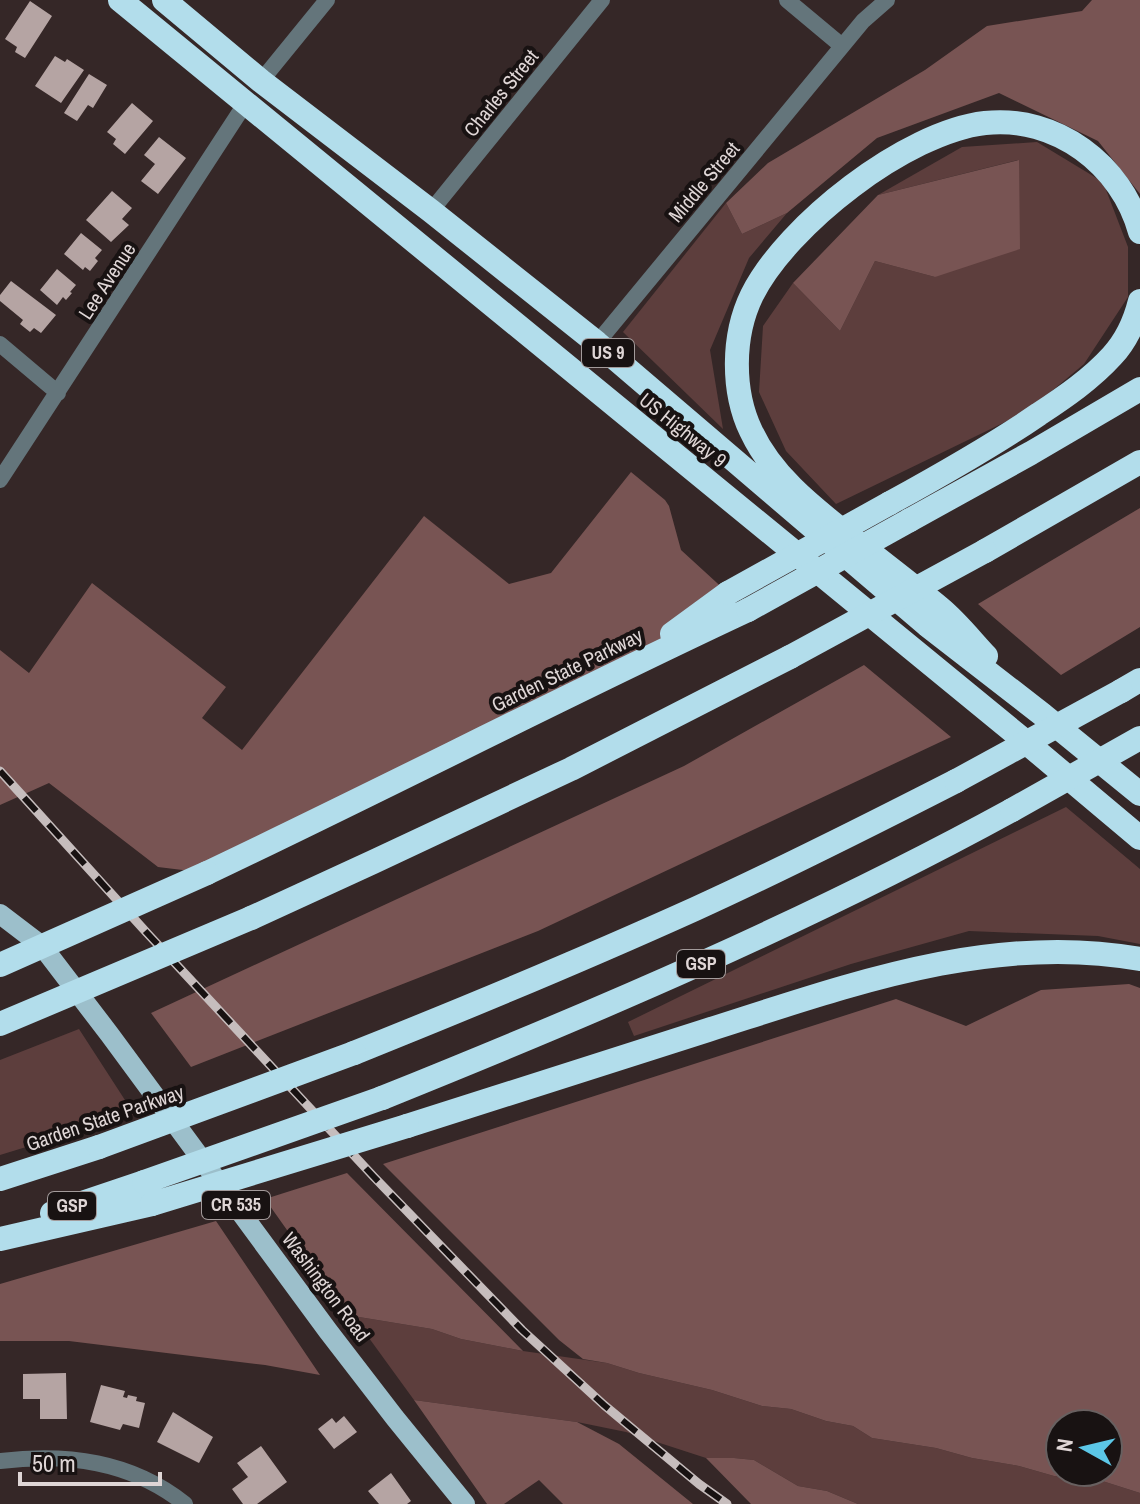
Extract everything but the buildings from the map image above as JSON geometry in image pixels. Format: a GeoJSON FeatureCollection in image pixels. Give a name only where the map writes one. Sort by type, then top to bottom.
{"type":"FeatureCollection","features":[{"type":"Feature","properties":{"kind":"highway","name":"US Highway 9"},"geometry":{"type":"LineString","coordinates":[[120,0],[1140,838]]}},
{"type":"Feature","properties":{"kind":"highway","name":"US Highway 9"},"geometry":{"type":"LineString","coordinates":[[164,0],[261,81],[597,343],[915,615],[1140,794]]}},
{"type":"Feature","properties":{"kind":"highway"},"geometry":{"type":"LineString","coordinates":[[1043,715],[944,611],[813,508],[771,463],[752,432],[741,399],[738,363],[741,328],[752,295],[774,263],[803,229],[835,200],[889,161],[966,127],[1001,122],[1020,124],[1069,141],[1112,175],[1130,205],[1140,232]]}},
{"type":"Feature","properties":{"kind":"highway"},"geometry":{"type":"LineString","coordinates":[[628,666],[728,593],[999,441],[1086,381],[1123,343],[1140,301]]}},
{"type":"Feature","properties":{"kind":"highway","name":"Garden State Parkway"},"geometry":{"type":"LineString","coordinates":[[0,965],[207,873],[748,610],[1140,389]]}},
{"type":"Feature","properties":{"kind":"highway"},"geometry":{"type":"LineString","coordinates":[[0,1024],[251,918],[571,769],[790,657],[1140,462]]}},
{"type":"Feature","properties":{"kind":"highway","name":"Garden State Parkway"},"geometry":{"type":"LineString","coordinates":[[0,1179],[99,1147],[354,1053],[505,992],[815,852],[956,781],[1131,686]]}},
{"type":"Feature","properties":{"kind":"highway","name":"GSP"},"geometry":{"type":"LineString","coordinates":[[0,1230],[148,1193],[516,1044],[749,942],[878,881],[1140,738]]}},
{"type":"Feature","properties":{"kind":"highway"},"geometry":{"type":"LineString","coordinates":[[0,1239],[148,1193],[407,1126],[754,1016],[914,969],[1019,953],[1088,953],[1140,959]]}},
{"type":"Feature","properties":{"kind":"main road","name":"Washington Road"},"geometry":{"type":"LineString","coordinates":[[0,914],[42,946],[336,1341],[465,1504]]}},
{"type":"Feature","properties":{"kind":"street"},"geometry":{"type":"LineString","coordinates":[[261,81],[327,0]]}},
{"type":"Feature","properties":{"kind":"street","name":"Charles Street"},"geometry":{"type":"LineString","coordinates":[[431,211],[602,0]]}},
{"type":"Feature","properties":{"kind":"street"},"geometry":{"type":"LineString","coordinates":[[787,0],[842,46]]}},
{"type":"Feature","properties":{"kind":"street","name":"Middle Street"},"geometry":{"type":"LineString","coordinates":[[597,343],[863,21],[887,0]]}},
{"type":"Feature","properties":{"kind":"street","name":"Lee Avenue"},"geometry":{"type":"LineString","coordinates":[[0,480],[245,104]]}},
{"type":"Feature","properties":{"kind":"street"},"geometry":{"type":"LineString","coordinates":[[0,344],[58,393]]}},
{"type":"Feature","properties":{"kind":"street"},"geometry":{"type":"LineString","coordinates":[[0,1461],[41,1457],[117,1467],[174,1495],[185,1504]]}},
{"type":"Feature","properties":{"kind":"shaded area"},"geometry":{"type":"Polygon","coordinates":[[[1092,0],[1140,0],[1140,194],[1098,141],[999,93],[877,138],[787,213],[742,234],[726,203],[768,163],[925,70],[987,26],[1082,11],[1092,0]]]}},
{"type":"Feature","properties":{"kind":"shaded area"},"geometry":{"type":"Polygon","coordinates":[[[1037,142],[1103,182],[1128,247],[1128,297],[1084,364],[1028,411],[836,504],[786,451],[759,392],[763,326],[793,283],[840,331],[875,261],[935,277],[1018,160],[878,195],[962,147],[1037,142]]]}},
{"type":"Feature","properties":{"kind":"shaded area"},"geometry":{"type":"Polygon","coordinates":[[[1019,160],[1020,249],[935,277],[875,261],[840,331],[793,283],[878,195],[1019,160]]]}},
{"type":"Feature","properties":{"kind":"shaded area"},"geometry":{"type":"Polygon","coordinates":[[[726,203],[742,234],[787,213],[749,258],[710,350],[723,429],[623,332],[726,203]]]}},
{"type":"Feature","properties":{"kind":"shaded area"},"geometry":{"type":"Polygon","coordinates":[[[631,472],[669,506],[681,550],[728,593],[628,666],[207,873],[158,867],[49,783],[0,805],[0,650],[29,673],[92,583],[226,687],[202,718],[242,750],[424,516],[509,584],[551,573],[631,472]]]}},
{"type":"Feature","properties":{"kind":"shaded area"},"geometry":{"type":"Polygon","coordinates":[[[1140,508],[1140,627],[1061,675],[978,604],[1140,508]]]}},
{"type":"Feature","properties":{"kind":"shaded area"},"geometry":{"type":"Polygon","coordinates":[[[864,665],[951,737],[538,931],[191,1067],[151,1013],[684,766],[864,665]]]}},
{"type":"Feature","properties":{"kind":"shaded area"},"geometry":{"type":"Polygon","coordinates":[[[1066,807],[1140,869],[1140,944],[1098,936],[969,931],[851,964],[634,1036],[628,1022],[1066,807]]]}},
{"type":"Feature","properties":{"kind":"shaded area"},"geometry":{"type":"Polygon","coordinates":[[[1129,984],[1140,988],[1140,1493],[1124,1488],[1124,1408],[1044,1408],[1044,1473],[936,1448],[872,1438],[853,1426],[791,1409],[762,1406],[712,1390],[583,1359],[559,1340],[383,1164],[896,999],[966,1026],[1041,990],[1129,984]]]}},
{"type":"Feature","properties":{"kind":"shaded area"},"geometry":{"type":"Polygon","coordinates":[[[79,1029],[134,1114],[0,1155],[0,1060],[79,1029]]]}},
{"type":"Feature","properties":{"kind":"shaded area"},"geometry":{"type":"Polygon","coordinates":[[[347,1173],[523,1351],[461,1339],[432,1329],[353,1316],[326,1285],[265,1199],[347,1173]]]}},
{"type":"Feature","properties":{"kind":"shaded area"},"geometry":{"type":"Polygon","coordinates":[[[216,1221],[320,1375],[265,1365],[69,1341],[0,1341],[0,1284],[216,1221]]]}},
{"type":"Feature","properties":{"kind":"shaded area"},"geometry":{"type":"Polygon","coordinates":[[[353,1316],[432,1329],[461,1339],[523,1351],[607,1363],[762,1406],[791,1409],[853,1426],[872,1438],[936,1448],[1044,1473],[1044,1488],[1124,1488],[1140,1493],[1140,1504],[858,1504],[827,1491],[798,1486],[754,1460],[706,1458],[626,1432],[577,1422],[414,1400],[353,1316]]]}},
{"type":"Feature","properties":{"kind":"shaded area"},"geometry":{"type":"Polygon","coordinates":[[[414,1400],[577,1422],[619,1444],[693,1504],[563,1504],[539,1480],[504,1504],[487,1504],[414,1400]]]}},
{"type":"Feature","properties":{"kind":"shaded area"},"geometry":{"type":"Polygon","coordinates":[[[706,1458],[754,1460],[798,1486],[827,1491],[858,1504],[751,1504],[706,1458]]]}},
{"type":"Feature","properties":{"kind":"railway"},"geometry":{"type":"LineString","coordinates":[[0,771],[374,1177],[522,1330],[604,1405],[727,1504]]}}]}
